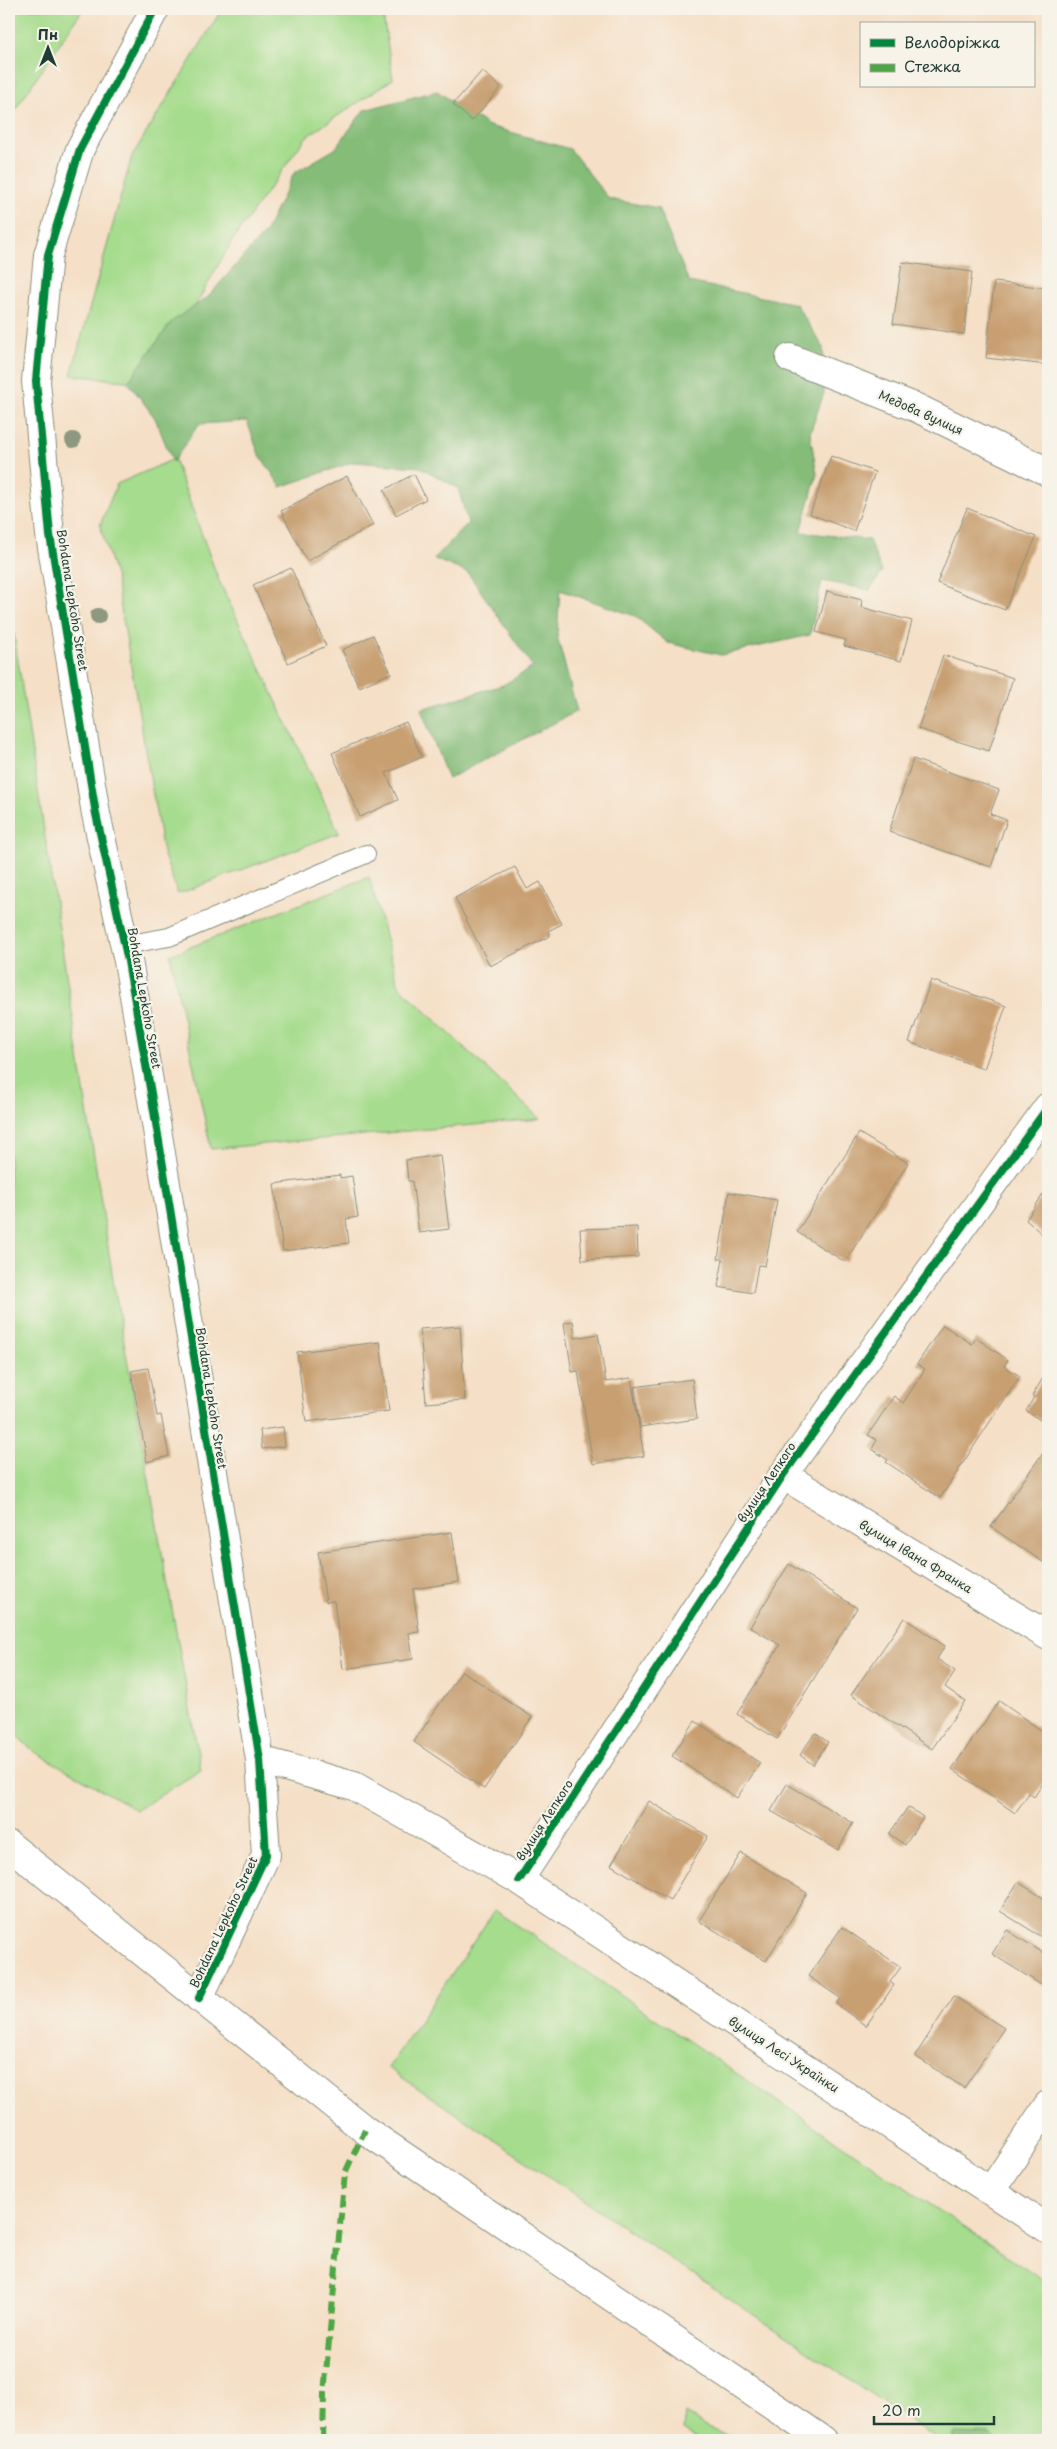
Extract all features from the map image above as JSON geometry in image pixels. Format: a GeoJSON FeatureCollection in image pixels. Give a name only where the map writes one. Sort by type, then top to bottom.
{"type":"FeatureCollection","features":[{"type":"Feature","properties":{"kind":"street","name":"Bohdana Lepkoho Street"},"geometry":{"type":"LineString","coordinates":[[155,9],[80,149],[48,255],[36,381],[50,535],[96,814],[124,945],[154,1111],[260,1760],[266,1856],[199,1998]]}},
{"type":"Feature","properties":{"kind":"street","name":"Медова вулиця"},"geometry":{"type":"LineString","coordinates":[[790,358],[917,408],[1048,472]]}},
{"type":"Feature","properties":{"kind":"street","name":"вулиця Лепкого"},"geometry":{"type":"LineString","coordinates":[[519,1880],[783,1475],[1048,1107]]}},
{"type":"Feature","properties":{"kind":"street","name":"вулиця Івана Франка"},"geometry":{"type":"LineString","coordinates":[[783,1475],[1048,1636]]}},
{"type":"Feature","properties":{"kind":"street","name":"вулиця Лесі Українки"},"geometry":{"type":"LineString","coordinates":[[260,1760],[354,1786],[519,1880],[1048,2229]]}},
{"type":"Feature","properties":{"kind":"street"},"geometry":{"type":"LineString","coordinates":[[9,1845],[365,2130],[823,2440]]}},
{"type":"Feature","properties":{"kind":"street"},"geometry":{"type":"LineString","coordinates":[[991,2191],[1048,2105]]}},
{"type":"Feature","properties":{"kind":"lane"},"geometry":{"type":"LineString","coordinates":[[124,945],[169,937],[366,854]]}},
{"type":"Feature","properties":{"kind":"green space"},"geometry":{"type":"Polygon","coordinates":[[[9,9],[83,9],[9,119],[9,9]]]}},
{"type":"Feature","properties":{"kind":"green space"},"geometry":{"type":"Polygon","coordinates":[[[222,9],[382,9],[393,79],[306,137],[232,241],[151,384],[71,375],[132,156],[222,9]]]}},
{"type":"Feature","properties":{"kind":"green space"},"geometry":{"type":"Polygon","coordinates":[[[437,91],[489,126],[570,149],[609,199],[658,208],[689,282],[796,304],[823,347],[824,393],[810,433],[817,474],[801,532],[869,540],[882,572],[870,590],[822,581],[810,635],[721,655],[668,643],[635,616],[560,590],[557,636],[577,711],[448,779],[421,709],[503,685],[533,667],[468,573],[434,559],[468,523],[458,488],[420,467],[353,462],[281,487],[258,452],[247,421],[199,424],[173,462],[155,418],[128,382],[172,321],[207,298],[266,231],[294,173],[335,149],[364,110],[437,91]]]}},
{"type":"Feature","properties":{"kind":"green space"},"geometry":{"type":"Polygon","coordinates":[[[174,459],[219,581],[339,833],[178,894],[163,853],[116,579],[100,525],[117,484],[174,459]]]}},
{"type":"Feature","properties":{"kind":"green space"},"geometry":{"type":"Polygon","coordinates":[[[9,602],[114,1286],[201,1770],[137,1810],[35,1752],[9,1729],[9,602]]]}},
{"type":"Feature","properties":{"kind":"green space"},"geometry":{"type":"Polygon","coordinates":[[[369,877],[399,986],[540,1119],[211,1149],[170,955],[369,877]]]}},
{"type":"Feature","properties":{"kind":"green space"},"geometry":{"type":"Polygon","coordinates":[[[495,1910],[1048,2284],[1048,2440],[939,2440],[388,2068],[495,1910]]]}},
{"type":"Feature","properties":{"kind":"green space"},"geometry":{"type":"Polygon","coordinates":[[[685,2414],[707,2427],[743,2440],[699,2440],[683,2430],[685,2414]]]}},
{"type":"Feature","properties":{"kind":"green space"},"geometry":{"type":"Polygon","coordinates":[[[954,2433],[990,2434],[999,2440],[954,2440],[954,2433]]]}},
{"type":"Feature","properties":{"kind":"building"},"geometry":{"type":"Polygon","coordinates":[[[482,71],[501,87],[472,121],[453,104],[482,71]]]}},
{"type":"Feature","properties":{"kind":"building"},"geometry":{"type":"Polygon","coordinates":[[[902,262],[972,272],[964,334],[893,324],[902,262]]]}},
{"type":"Feature","properties":{"kind":"building"},"geometry":{"type":"Polygon","coordinates":[[[994,282],[1048,288],[1048,365],[986,358],[994,282]]]}},
{"type":"Feature","properties":{"kind":"building"},"geometry":{"type":"Polygon","coordinates":[[[831,456],[875,472],[854,531],[810,514],[831,456]]]}},
{"type":"Feature","properties":{"kind":"building"},"geometry":{"type":"Polygon","coordinates":[[[414,474],[426,499],[396,515],[384,490],[414,474]]]}},
{"type":"Feature","properties":{"kind":"building"},"geometry":{"type":"Polygon","coordinates":[[[347,476],[373,525],[307,561],[281,511],[347,476]]]}},
{"type":"Feature","properties":{"kind":"building"},"geometry":{"type":"Polygon","coordinates":[[[967,508],[1036,537],[1005,610],[937,583],[967,508]]]}},
{"type":"Feature","properties":{"kind":"building"},"geometry":{"type":"Polygon","coordinates":[[[291,568],[326,646],[288,663],[253,585],[291,568]]]}},
{"type":"Feature","properties":{"kind":"building"},"geometry":{"type":"Polygon","coordinates":[[[827,591],[862,600],[861,607],[912,621],[901,661],[844,646],[846,640],[816,632],[827,591]]]}},
{"type":"Feature","properties":{"kind":"building"},"geometry":{"type":"Polygon","coordinates":[[[373,635],[391,673],[359,687],[342,650],[373,635]]]}},
{"type":"Feature","properties":{"kind":"building"},"geometry":{"type":"Polygon","coordinates":[[[943,655],[1013,678],[989,751],[918,729],[943,655]]]}},
{"type":"Feature","properties":{"kind":"building"},"geometry":{"type":"Polygon","coordinates":[[[406,722],[422,757],[386,773],[398,800],[360,817],[332,753],[406,722]]]}},
{"type":"Feature","properties":{"kind":"building"},"geometry":{"type":"Polygon","coordinates":[[[913,759],[999,790],[990,814],[1007,820],[991,867],[889,832],[913,759]]]}},
{"type":"Feature","properties":{"kind":"building"},"geometry":{"type":"Polygon","coordinates":[[[515,867],[527,889],[540,882],[562,924],[548,931],[550,936],[490,966],[455,898],[515,867]]]}},
{"type":"Feature","properties":{"kind":"building"},"geometry":{"type":"Polygon","coordinates":[[[931,980],[1006,1006],[984,1069],[909,1042],[931,980]]]}},
{"type":"Feature","properties":{"kind":"building"},"geometry":{"type":"Polygon","coordinates":[[[859,1133],[908,1163],[845,1262],[797,1232],[859,1133]]]}},
{"type":"Feature","properties":{"kind":"building"},"geometry":{"type":"Polygon","coordinates":[[[440,1155],[449,1229],[419,1233],[412,1181],[408,1181],[406,1160],[440,1155]]]}},
{"type":"Feature","properties":{"kind":"building"},"geometry":{"type":"Polygon","coordinates":[[[340,1175],[340,1178],[352,1176],[358,1217],[346,1219],[349,1243],[283,1251],[274,1184],[340,1175]]]}},
{"type":"Feature","properties":{"kind":"building"},"geometry":{"type":"Polygon","coordinates":[[[1048,1187],[1048,1239],[1026,1220],[1048,1187]]]}},
{"type":"Feature","properties":{"kind":"building"},"geometry":{"type":"Polygon","coordinates":[[[729,1192],[777,1200],[765,1266],[758,1265],[753,1293],[718,1287],[723,1259],[718,1259],[729,1192]]]}},
{"type":"Feature","properties":{"kind":"building"},"geometry":{"type":"Polygon","coordinates":[[[637,1227],[638,1257],[582,1260],[580,1229],[637,1227]]]}},
{"type":"Feature","properties":{"kind":"building"},"geometry":{"type":"Polygon","coordinates":[[[573,1321],[575,1338],[598,1334],[606,1382],[631,1378],[644,1456],[593,1464],[578,1371],[572,1372],[564,1323],[573,1321]]]}},
{"type":"Feature","properties":{"kind":"building"},"geometry":{"type":"Polygon","coordinates":[[[943,1325],[972,1344],[976,1338],[1008,1360],[1004,1366],[1020,1376],[940,1498],[886,1462],[888,1460],[872,1449],[877,1440],[868,1435],[894,1396],[903,1403],[925,1369],[917,1364],[943,1325]]]}},
{"type":"Feature","properties":{"kind":"building"},"geometry":{"type":"Polygon","coordinates":[[[460,1326],[465,1400],[426,1403],[420,1329],[460,1326]]]}},
{"type":"Feature","properties":{"kind":"building"},"geometry":{"type":"Polygon","coordinates":[[[380,1342],[389,1411],[306,1422],[297,1352],[380,1342]]]}},
{"type":"Feature","properties":{"kind":"building"},"geometry":{"type":"Polygon","coordinates":[[[148,1368],[157,1416],[161,1415],[169,1456],[147,1462],[131,1371],[148,1368]]]}},
{"type":"Feature","properties":{"kind":"building"},"geometry":{"type":"Polygon","coordinates":[[[1048,1370],[1048,1425],[1026,1411],[1034,1397],[1032,1396],[1048,1370]]]}},
{"type":"Feature","properties":{"kind":"building"},"geometry":{"type":"Polygon","coordinates":[[[692,1379],[697,1419],[640,1427],[634,1387],[692,1379]]]}},
{"type":"Feature","properties":{"kind":"building"},"geometry":{"type":"Polygon","coordinates":[[[283,1427],[285,1446],[262,1449],[260,1430],[283,1427]]]}},
{"type":"Feature","properties":{"kind":"building"},"geometry":{"type":"Polygon","coordinates":[[[1042,1454],[1048,1458],[1048,1554],[1043,1562],[991,1527],[1042,1454]]]}},
{"type":"Feature","properties":{"kind":"building"},"geometry":{"type":"Polygon","coordinates":[[[452,1532],[459,1582],[413,1589],[419,1632],[409,1633],[413,1659],[343,1669],[334,1601],[326,1602],[318,1552],[452,1532]]]}},
{"type":"Feature","properties":{"kind":"building"},"geometry":{"type":"Polygon","coordinates":[[[789,1564],[857,1608],[777,1739],[737,1714],[780,1645],[750,1627],[789,1564]]]}},
{"type":"Feature","properties":{"kind":"building"},"geometry":{"type":"Polygon","coordinates":[[[904,1618],[945,1646],[937,1659],[955,1671],[945,1687],[965,1701],[932,1749],[851,1695],[904,1618]]]}},
{"type":"Feature","properties":{"kind":"building"},"geometry":{"type":"Polygon","coordinates":[[[462,1671],[532,1717],[484,1789],[414,1742],[462,1671]]]}},
{"type":"Feature","properties":{"kind":"building"},"geometry":{"type":"Polygon","coordinates":[[[999,1701],[1048,1735],[1048,1764],[1045,1769],[1048,1772],[1048,1776],[1034,1797],[1029,1793],[1015,1813],[952,1769],[999,1701]]]}},
{"type":"Feature","properties":{"kind":"building"},"geometry":{"type":"Polygon","coordinates":[[[695,1721],[760,1763],[737,1798],[672,1756],[695,1721]]]}},
{"type":"Feature","properties":{"kind":"building"},"geometry":{"type":"Polygon","coordinates":[[[815,1733],[828,1742],[813,1765],[800,1755],[815,1733]]]}},
{"type":"Feature","properties":{"kind":"building"},"geometry":{"type":"Polygon","coordinates":[[[787,1784],[853,1823],[838,1850],[771,1811],[787,1784]]]}},
{"type":"Feature","properties":{"kind":"building"},"geometry":{"type":"Polygon","coordinates":[[[649,1801],[708,1836],[670,1900],[611,1865],[649,1801]]]}},
{"type":"Feature","properties":{"kind":"building"},"geometry":{"type":"Polygon","coordinates":[[[908,1807],[923,1817],[905,1845],[889,1834],[908,1807]]]}},
{"type":"Feature","properties":{"kind":"building"},"geometry":{"type":"Polygon","coordinates":[[[741,1853],[807,1893],[766,1961],[699,1921],[741,1853]]]}},
{"type":"Feature","properties":{"kind":"building"},"geometry":{"type":"Polygon","coordinates":[[[1018,1882],[1048,1901],[1048,1941],[1000,1911],[1018,1882]]]}},
{"type":"Feature","properties":{"kind":"building"},"geometry":{"type":"Polygon","coordinates":[[[842,1927],[901,1967],[890,1982],[894,1985],[866,2026],[836,2004],[840,1998],[808,1976],[842,1927]]]}},
{"type":"Feature","properties":{"kind":"building"},"geometry":{"type":"Polygon","coordinates":[[[1007,1930],[1048,1956],[1048,1989],[992,1954],[1007,1930]]]}},
{"type":"Feature","properties":{"kind":"building"},"geometry":{"type":"Polygon","coordinates":[[[954,1996],[1004,2028],[964,2088],[915,2056],[954,1996]]]}},
{"type":"Feature","properties":{"kind":"marked path"},"geometry":{"type":"LineString","coordinates":[[323,2440],[324,2393],[345,2173],[365,2130]]}},
{"type":"Feature","properties":{"kind":"cycle path"},"geometry":{"type":"LineString","coordinates":[[155,9],[80,149],[48,255],[36,381],[50,535],[96,814],[128,961],[154,1111],[260,1760],[266,1855],[199,1998]]}},
{"type":"Feature","properties":{"kind":"cycle path"},"geometry":{"type":"LineString","coordinates":[[519,1880],[783,1475],[1048,1107]]}}]}
